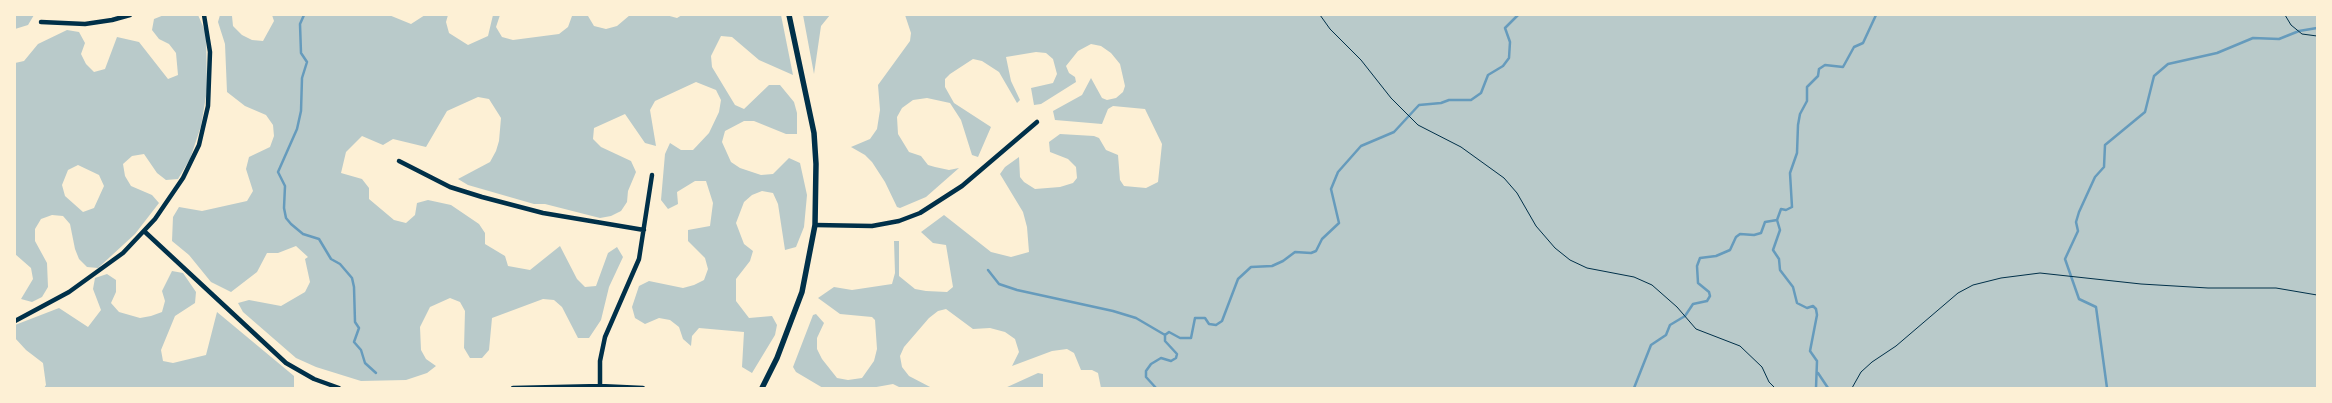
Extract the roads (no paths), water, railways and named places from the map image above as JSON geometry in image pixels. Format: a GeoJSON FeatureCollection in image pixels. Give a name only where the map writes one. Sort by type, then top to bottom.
{"type":"FeatureCollection","features":[{"type":"Feature","properties":{"kind":"street"},"geometry":{"type":"LineString","coordinates":[[41,22],[85,24],[130,15]]}},
{"type":"Feature","properties":{"kind":"street"},"geometry":{"type":"LineString","coordinates":[[15,320],[49,304],[84,282],[123,253],[144,232],[165,206],[183,178],[202,133],[208,106],[211,68],[209,38],[204,15]]}},
{"type":"Feature","properties":{"kind":"street"},"geometry":{"type":"LineString","coordinates":[[762,388],[777,358],[800,299],[815,225],[814,133],[789,15]]}},
{"type":"Feature","properties":{"kind":"street"},"geometry":{"type":"LineString","coordinates":[[815,225],[872,226],[899,221],[920,213],[962,186],[1037,122]]}},
{"type":"Feature","properties":{"kind":"street"},"geometry":{"type":"LineString","coordinates":[[399,161],[450,187],[482,197],[543,213],[644,230]]}},
{"type":"Feature","properties":{"kind":"street"},"geometry":{"type":"LineString","coordinates":[[600,386],[600,361],[605,337],[636,270],[652,175]]}},
{"type":"Feature","properties":{"kind":"street"},"geometry":{"type":"LineString","coordinates":[[144,232],[286,363],[314,379],[339,388]]}},
{"type":"Feature","properties":{"kind":"street"},"geometry":{"type":"LineString","coordinates":[[513,388],[600,386],[643,388]]}},
{"type":"Feature","properties":{"kind":"waterway"},"geometry":{"type":"LineString","coordinates":[[304,15],[300,24],[301,53],[307,62],[302,78],[301,111],[297,129],[278,172],[285,186],[284,208],[286,218],[303,234],[319,239],[331,259],[340,264],[352,278],[355,322],[359,328],[354,342],[361,350],[365,363],[376,373]]}},
{"type":"Feature","properties":{"kind":"waterway"},"geometry":{"type":"LineString","coordinates":[[1156,388],[1146,377],[1146,371],[1151,364],[1161,358],[1171,361],[1176,358],[1177,354],[1165,341],[1165,335],[1169,332],[1180,338],[1191,338],[1195,318],[1205,318],[1209,324],[1216,325],[1222,321],[1238,279],[1251,267],[1272,266],[1295,252],[1311,253],[1316,251],[1322,239],[1339,223],[1331,189],[1338,172],[1361,146],[1394,132],[1419,105],[1441,103],[1449,100],[1471,100],[1481,93],[1488,75],[1503,66],[1509,58],[1510,42],[1505,28],[1518,15]]}},
{"type":"Feature","properties":{"kind":"waterway"},"geometry":{"type":"LineString","coordinates":[[1634,388],[1651,345],[1666,335],[1670,325],[1685,316],[1693,304],[1707,301],[1710,296],[1709,292],[1698,283],[1697,266],[1700,258],[1716,256],[1730,250],[1736,237],[1740,234],[1754,235],[1761,233],[1765,222],[1777,220],[1781,209],[1786,210],[1792,207],[1790,173],[1797,153],[1798,125],[1800,114],[1807,101],[1807,87],[1818,76],[1819,69],[1825,65],[1843,67],[1854,47],[1863,43],[1876,15]]}},
{"type":"Feature","properties":{"kind":"waterway"},"geometry":{"type":"LineString","coordinates":[[2107,388],[2096,307],[2079,299],[2065,259],[2078,231],[2076,222],[2079,212],[2095,177],[2104,167],[2105,145],[2145,112],[2154,76],[2168,64],[2217,53],[2253,38],[2279,39],[2299,31],[2317,28]]}},
{"type":"Feature","properties":{"kind":"waterway"},"geometry":{"type":"LineString","coordinates":[[1777,220],[1780,230],[1773,250],[1779,259],[1780,270],[1793,287],[1797,303],[1807,308],[1813,306],[1816,309],[1817,315],[1810,351],[1817,361],[1816,388]]}},
{"type":"Feature","properties":{"kind":"waterway"},"geometry":{"type":"LineString","coordinates":[[988,270],[999,284],[1136,318],[1165,335]]}},
{"type":"Feature","properties":{"kind":"waterway"},"geometry":{"type":"LineString","coordinates":[[1818,373],[1828,388]]}}]}
